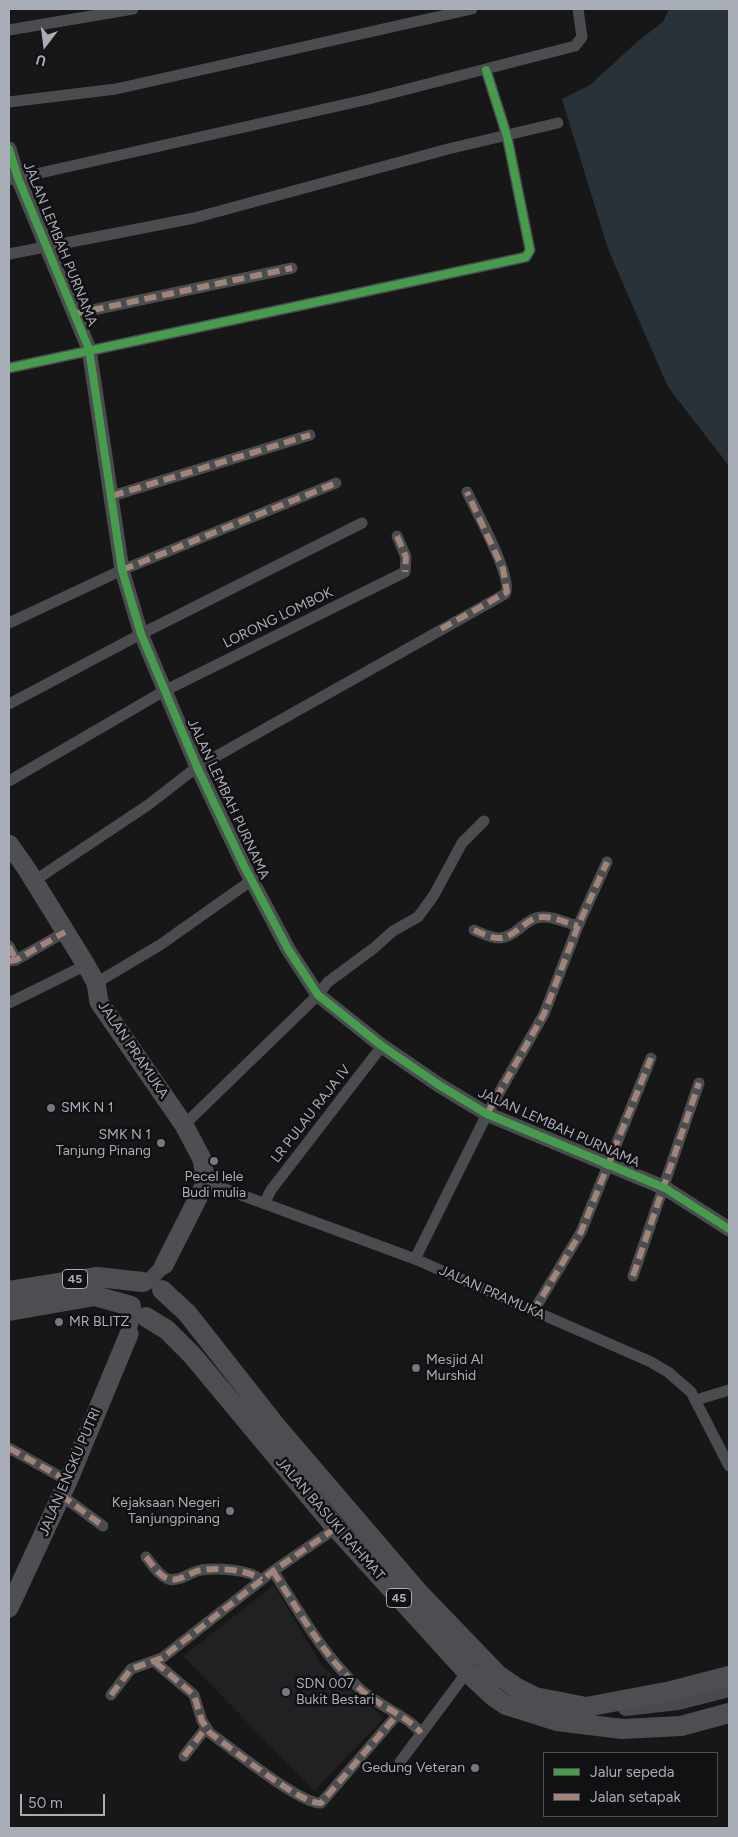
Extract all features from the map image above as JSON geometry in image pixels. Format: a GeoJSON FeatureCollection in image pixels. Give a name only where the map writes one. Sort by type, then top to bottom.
{"type":"FeatureCollection","features":[{"type":"Feature","properties":{"kind":"highway","name":"45"},"geometry":{"type":"LineString","coordinates":[[9,1291],[97,1277],[153,1285]]}},
{"type":"Feature","properties":{"kind":"highway"},"geometry":{"type":"LineString","coordinates":[[137,1284],[153,1285],[164,1296],[163,1307],[155,1316],[138,1313],[130,1293],[137,1284]]}},
{"type":"Feature","properties":{"kind":"highway","name":"JALAN BASUKI RAHMAT"},"geometry":{"type":"LineString","coordinates":[[153,1285],[187,1313],[413,1600],[467,1672],[494,1697],[506,1704],[558,1722],[588,1716],[670,1691],[729,1676]]}},
{"type":"Feature","properties":{"kind":"highway","name":"JALAN BASUKI RAHMAT"},"geometry":{"type":"LineString","coordinates":[[9,1311],[95,1296],[138,1313],[167,1330],[193,1356],[336,1528],[413,1600],[498,1675],[517,1688],[535,1697],[622,1729],[654,1729],[681,1726],[729,1713]]}},
{"type":"Feature","properties":{"kind":"main road","name":"JALAN PRAMUKA"},"geometry":{"type":"LineString","coordinates":[[9,844],[86,965],[96,984],[99,1002],[184,1126],[202,1159],[206,1182]]}},
{"type":"Feature","properties":{"kind":"main road"},"geometry":{"type":"LineString","coordinates":[[164,1265],[206,1182]]}},
{"type":"Feature","properties":{"kind":"main road","name":"JALAN ENGKU PUTRI"},"geometry":{"type":"LineString","coordinates":[[9,1608],[65,1488],[129,1334]]}},
{"type":"Feature","properties":{"kind":"main road"},"geometry":{"type":"LineString","coordinates":[[588,1716],[619,1709],[678,1702],[729,1688]]}},
{"type":"Feature","properties":{"kind":"main road"},"geometry":{"type":"LineString","coordinates":[[588,1716],[619,1717],[693,1707],[729,1697]]}},
{"type":"Feature","properties":{"kind":"street"},"geometry":{"type":"LineString","coordinates":[[9,30],[133,9]]}},
{"type":"Feature","properties":{"kind":"street"},"geometry":{"type":"LineString","coordinates":[[9,102],[116,89],[351,38],[472,9]]}},
{"type":"Feature","properties":{"kind":"street"},"geometry":{"type":"LineString","coordinates":[[13,179],[129,155],[486,70],[575,46],[582,37],[578,9]]}},
{"type":"Feature","properties":{"kind":"street"},"geometry":{"type":"LineString","coordinates":[[9,368],[89,349],[526,257],[530,250],[507,136],[486,70]]}},
{"type":"Feature","properties":{"kind":"street"},"geometry":{"type":"LineString","coordinates":[[9,254],[194,218],[448,149],[558,123]]}},
{"type":"Feature","properties":{"kind":"street","name":"JALAN LEMBAH PURNAMA"},"geometry":{"type":"LineString","coordinates":[[9,149],[13,179],[46,246],[89,349],[122,570],[141,634],[197,767],[288,949],[318,994],[382,1046],[486,1114],[665,1188],[729,1229]]}},
{"type":"Feature","properties":{"kind":"street"},"geometry":{"type":"LineString","coordinates":[[74,314],[292,268]]}},
{"type":"Feature","properties":{"kind":"street"},"geometry":{"type":"LineString","coordinates":[[112,496],[310,435]]}},
{"type":"Feature","properties":{"kind":"street"},"geometry":{"type":"LineString","coordinates":[[9,623],[122,570],[336,483]]}},
{"type":"Feature","properties":{"kind":"street"},"geometry":{"type":"LineString","coordinates":[[34,881],[148,805],[197,767],[505,594],[508,588],[503,569],[468,492]]}},
{"type":"Feature","properties":{"kind":"street"},"geometry":{"type":"LineString","coordinates":[[9,704],[141,634],[362,523]]}},
{"type":"Feature","properties":{"kind":"street","name":"LORONG LOMBOK"},"geometry":{"type":"LineString","coordinates":[[9,781],[164,691],[405,572],[406,557],[397,536]]}},
{"type":"Feature","properties":{"kind":"street"},"geometry":{"type":"LineString","coordinates":[[184,1126],[328,982],[374,948],[393,930],[418,917],[434,895],[462,843],[484,821]]}},
{"type":"Feature","properties":{"kind":"street"},"geometry":{"type":"LineString","coordinates":[[415,1259],[486,1114],[544,1014],[578,926],[607,862]]}},
{"type":"Feature","properties":{"kind":"street"},"geometry":{"type":"LineString","coordinates":[[96,984],[168,940],[252,880]]}},
{"type":"Feature","properties":{"kind":"street"},"geometry":{"type":"LineString","coordinates":[[474,930],[493,938],[507,938],[528,921],[538,917],[552,918],[578,926]]}},
{"type":"Feature","properties":{"kind":"street"},"geometry":{"type":"LineString","coordinates":[[9,946],[12,960],[65,932]]}},
{"type":"Feature","properties":{"kind":"street"},"geometry":{"type":"LineString","coordinates":[[9,1003],[86,965]]}},
{"type":"Feature","properties":{"kind":"street","name":"LR PULAU RAJA IV"},"geometry":{"type":"LineString","coordinates":[[265,1202],[271,1190],[382,1046]]}},
{"type":"Feature","properties":{"kind":"street"},"geometry":{"type":"LineString","coordinates":[[533,1312],[581,1232],[610,1164],[651,1058]]}},
{"type":"Feature","properties":{"kind":"street"},"geometry":{"type":"LineString","coordinates":[[633,1276],[665,1188],[699,1083]]}},
{"type":"Feature","properties":{"kind":"street","name":"JALAN PRAMUKA"},"geometry":{"type":"LineString","coordinates":[[206,1182],[265,1202],[415,1259],[651,1362],[683,1384],[696,1400],[729,1466]]}},
{"type":"Feature","properties":{"kind":"street"},"geometry":{"type":"LineString","coordinates":[[153,1285],[164,1265]]}},
{"type":"Feature","properties":{"kind":"street"},"geometry":{"type":"LineString","coordinates":[[129,1334],[138,1313]]}},
{"type":"Feature","properties":{"kind":"street"},"geometry":{"type":"LineString","coordinates":[[696,1400],[729,1390]]}},
{"type":"Feature","properties":{"kind":"street"},"geometry":{"type":"LineString","coordinates":[[9,1448],[65,1488],[103,1526]]}},
{"type":"Feature","properties":{"kind":"street"},"geometry":{"type":"LineString","coordinates":[[111,1695],[131,1669],[155,1662],[273,1570],[336,1528]]}},
{"type":"Feature","properties":{"kind":"street"},"geometry":{"type":"LineString","coordinates":[[146,1557],[158,1572],[170,1580],[199,1570],[216,1570],[248,1572],[261,1580]]}},
{"type":"Feature","properties":{"kind":"street"},"geometry":{"type":"LineString","coordinates":[[273,1570],[308,1626],[337,1665],[360,1689],[421,1733]]}},
{"type":"Feature","properties":{"kind":"street"},"geometry":{"type":"LineString","coordinates":[[155,1662],[194,1695],[202,1721],[210,1733],[289,1789],[316,1804],[321,1803],[397,1715]]}},
{"type":"Feature","properties":{"kind":"street"},"geometry":{"type":"LineString","coordinates":[[400,1762],[467,1672]]}},
{"type":"Feature","properties":{"kind":"street"},"geometry":{"type":"LineString","coordinates":[[184,1756],[206,1728]]}},
{"type":"Feature","properties":{"kind":"shaded area"},"geometry":{"type":"Polygon","coordinates":[[[669,9],[729,9],[729,466],[668,387],[608,249],[562,99],[590,85],[638,41],[663,22],[669,9]]]}},
{"type":"Feature","properties":{"kind":"shaded area","name":"SDN 007 Bukit Bestari"},"geometry":{"type":"Polygon","coordinates":[[[274,1585],[322,1666],[384,1718],[314,1791],[183,1656],[274,1585]]]}},
{"type":"Feature","properties":{"kind":"marked path"},"geometry":{"type":"LineString","coordinates":[[74,314],[292,268]]}},
{"type":"Feature","properties":{"kind":"marked path"},"geometry":{"type":"LineString","coordinates":[[112,496],[310,435]]}},
{"type":"Feature","properties":{"kind":"marked path"},"geometry":{"type":"LineString","coordinates":[[122,570],[336,483]]}},
{"type":"Feature","properties":{"kind":"marked path"},"geometry":{"type":"LineString","coordinates":[[441,629],[507,592],[503,569],[467,492]]}},
{"type":"Feature","properties":{"kind":"marked path"},"geometry":{"type":"LineString","coordinates":[[397,536],[406,557],[405,572]]}},
{"type":"Feature","properties":{"kind":"marked path"},"geometry":{"type":"LineString","coordinates":[[487,1114],[544,1014],[578,926],[607,862]]}},
{"type":"Feature","properties":{"kind":"marked path"},"geometry":{"type":"LineString","coordinates":[[474,930],[492,937],[502,938],[532,920],[541,917],[552,918],[578,926]]}},
{"type":"Feature","properties":{"kind":"marked path"},"geometry":{"type":"LineString","coordinates":[[9,961],[16,960],[65,932]]}},
{"type":"Feature","properties":{"kind":"marked path"},"geometry":{"type":"LineString","coordinates":[[9,946],[16,960]]}},
{"type":"Feature","properties":{"kind":"marked path"},"geometry":{"type":"LineString","coordinates":[[533,1312],[581,1232],[651,1058]]}},
{"type":"Feature","properties":{"kind":"marked path"},"geometry":{"type":"LineString","coordinates":[[633,1276],[699,1083]]}},
{"type":"Feature","properties":{"kind":"marked path"},"geometry":{"type":"LineString","coordinates":[[9,1448],[68,1481]]}},
{"type":"Feature","properties":{"kind":"marked path"},"geometry":{"type":"LineString","coordinates":[[61,1495],[103,1526]]}},
{"type":"Feature","properties":{"kind":"marked path"},"geometry":{"type":"LineString","coordinates":[[111,1695],[131,1669],[162,1658],[273,1571],[336,1528]]}},
{"type":"Feature","properties":{"kind":"marked path"},"geometry":{"type":"LineString","coordinates":[[146,1557],[158,1572],[172,1580],[197,1571],[221,1569],[249,1573],[261,1580]]}},
{"type":"Feature","properties":{"kind":"marked path"},"geometry":{"type":"LineString","coordinates":[[273,1571],[312,1632],[346,1675],[366,1694],[408,1721],[421,1733]]}},
{"type":"Feature","properties":{"kind":"marked path"},"geometry":{"type":"LineString","coordinates":[[155,1662],[194,1695],[202,1721],[210,1733],[282,1785],[311,1801],[321,1803],[397,1715]]}},
{"type":"Feature","properties":{"kind":"marked path"},"geometry":{"type":"LineString","coordinates":[[184,1756],[206,1728]]}},
{"type":"Feature","properties":{"kind":"cycle path"},"geometry":{"type":"LineString","coordinates":[[9,368],[526,257],[530,250],[507,136],[486,70]]}},
{"type":"Feature","properties":{"kind":"cycle path"},"geometry":{"type":"LineString","coordinates":[[9,149],[18,178],[89,349],[122,570],[141,634],[197,767],[243,864],[288,949],[318,995],[382,1046],[439,1085],[487,1114],[665,1188],[729,1229]]}},
{"type":"Feature","properties":{"kind":"place","name":"SMK N 1"},"geometry":{"type":"Point","coordinates":[51,1108]}},
{"type":"Feature","properties":{"kind":"place","name":"SMK N 1 Tanjung Pinang"},"geometry":{"type":"Point","coordinates":[161,1143]}},
{"type":"Feature","properties":{"kind":"place","name":"Pecel lele Budi mulia"},"geometry":{"type":"Point","coordinates":[214,1161]}},
{"type":"Feature","properties":{"kind":"place","name":"MR BLITZ"},"geometry":{"type":"Point","coordinates":[59,1322]}},
{"type":"Feature","properties":{"kind":"place","name":"Mesjid Al Murshid"},"geometry":{"type":"Point","coordinates":[416,1368]}},
{"type":"Feature","properties":{"kind":"place","name":"Kejaksaan Negeri Tanjungpinang"},"geometry":{"type":"Point","coordinates":[230,1511]}},
{"type":"Feature","properties":{"kind":"place","name":"SDN 007 Bukit Bestari"},"geometry":{"type":"Point","coordinates":[286,1692]}},
{"type":"Feature","properties":{"kind":"place","name":"Gedung Veteran"},"geometry":{"type":"Point","coordinates":[475,1768]}}]}
